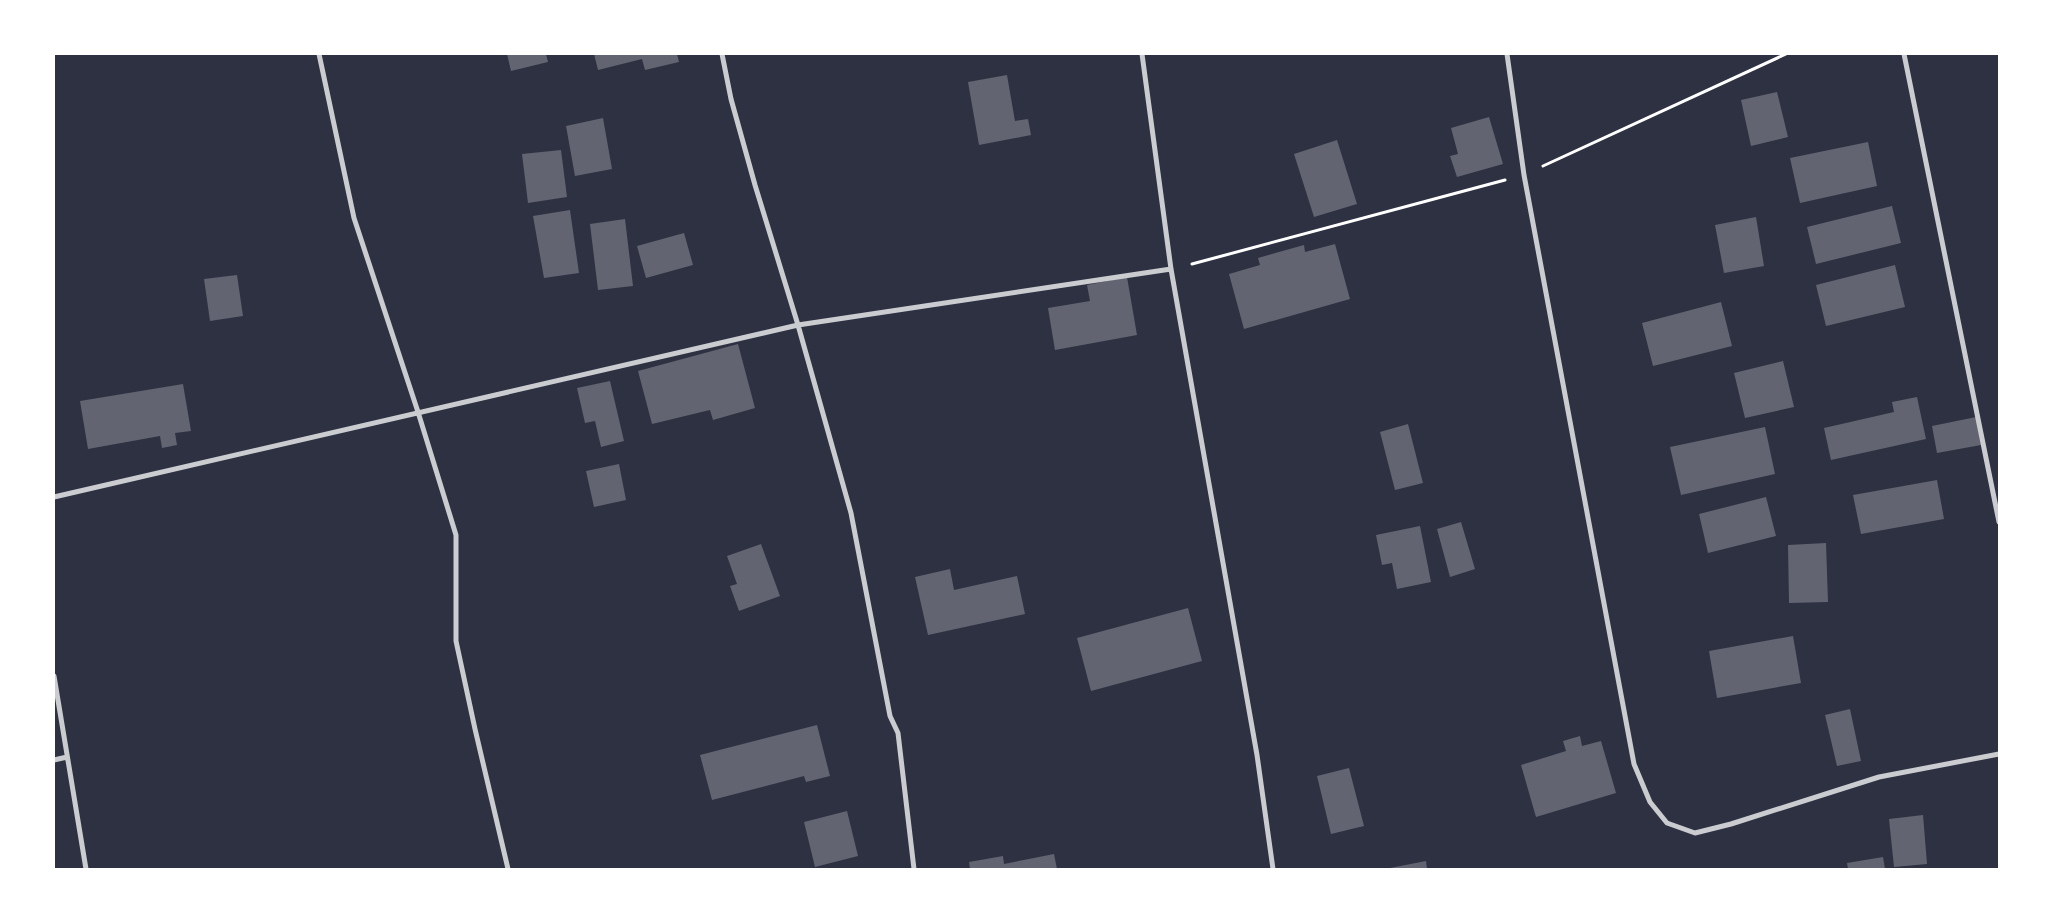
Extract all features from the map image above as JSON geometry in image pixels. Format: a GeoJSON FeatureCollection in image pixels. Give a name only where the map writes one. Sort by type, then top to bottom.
{"type":"FeatureCollection","features":[{"type":"Feature","properties":{"kind":"street"},"geometry":{"type":"LineString","coordinates":[[319,54],[354,218],[418,412],[456,535],[456,641],[508,869]]}},
{"type":"Feature","properties":{"kind":"street"},"geometry":{"type":"LineString","coordinates":[[722,54],[731,99],[755,185],[798,325],[851,513],[890,716],[898,733],[914,869]]}},
{"type":"Feature","properties":{"kind":"street"},"geometry":{"type":"LineString","coordinates":[[1142,54],[1171,269],[1257,755],[1273,869]]}},
{"type":"Feature","properties":{"kind":"street"},"geometry":{"type":"LineString","coordinates":[[1507,54],[1524,175],[1634,764],[1650,802],[1667,823],[1695,832],[1731,824],[1879,777],[1999,754]]}},
{"type":"Feature","properties":{"kind":"street"},"geometry":{"type":"LineString","coordinates":[[1904,54],[1999,522]]}},
{"type":"Feature","properties":{"kind":"street"},"geometry":{"type":"LineString","coordinates":[[54,497],[798,325],[1171,269]]}},
{"type":"Feature","properties":{"kind":"street"},"geometry":{"type":"LineString","coordinates":[[54,676],[86,869]]}},
{"type":"Feature","properties":{"kind":"street"},"geometry":{"type":"LineString","coordinates":[[54,760],[67,757]]}},
{"type":"Feature","properties":{"kind":"path"},"geometry":{"type":"LineString","coordinates":[[1171,269],[1524,175],[1786,54]]}},
{"type":"Feature","properties":{"kind":"building"},"geometry":{"type":"Polygon","coordinates":[[[507,54],[546,54],[548,62],[511,71],[507,54]]]}},
{"type":"Feature","properties":{"kind":"building"},"geometry":{"type":"Polygon","coordinates":[[[594,54],[677,54],[679,62],[645,70],[642,59],[598,70],[594,54]]]}},
{"type":"Feature","properties":{"kind":"building"},"geometry":{"type":"Polygon","coordinates":[[[1007,75],[1015,121],[1028,119],[1031,135],[979,145],[968,82],[1007,75]]]}},
{"type":"Feature","properties":{"kind":"building"},"geometry":{"type":"Polygon","coordinates":[[[1777,92],[1788,137],[1751,146],[1741,100],[1777,92]]]}},
{"type":"Feature","properties":{"kind":"building"},"geometry":{"type":"Polygon","coordinates":[[[1489,117],[1503,164],[1457,177],[1450,156],[1458,154],[1451,128],[1489,117]]]}},
{"type":"Feature","properties":{"kind":"building"},"geometry":{"type":"Polygon","coordinates":[[[603,118],[612,169],[575,176],[566,126],[603,118]]]}},
{"type":"Feature","properties":{"kind":"building"},"geometry":{"type":"Polygon","coordinates":[[[1337,140],[1357,204],[1314,217],[1294,154],[1337,140]]]}},
{"type":"Feature","properties":{"kind":"building"},"geometry":{"type":"Polygon","coordinates":[[[1868,142],[1877,186],[1800,203],[1790,158],[1868,142]]]}},
{"type":"Feature","properties":{"kind":"building"},"geometry":{"type":"Polygon","coordinates":[[[561,150],[567,197],[528,203],[522,154],[561,150]]]}},
{"type":"Feature","properties":{"kind":"building"},"geometry":{"type":"Polygon","coordinates":[[[1892,206],[1901,243],[1816,264],[1807,227],[1892,206]]]}},
{"type":"Feature","properties":{"kind":"building"},"geometry":{"type":"Polygon","coordinates":[[[570,210],[579,273],[544,278],[533,216],[570,210]]]}},
{"type":"Feature","properties":{"kind":"building"},"geometry":{"type":"Polygon","coordinates":[[[1756,217],[1764,266],[1724,273],[1715,225],[1756,217]]]}},
{"type":"Feature","properties":{"kind":"building"},"geometry":{"type":"Polygon","coordinates":[[[625,219],[633,286],[598,290],[590,224],[625,219]]]}},
{"type":"Feature","properties":{"kind":"building"},"geometry":{"type":"Polygon","coordinates":[[[684,233],[693,265],[646,278],[637,246],[684,233]]]}},
{"type":"Feature","properties":{"kind":"building"},"geometry":{"type":"Polygon","coordinates":[[[1335,244],[1350,299],[1244,329],[1229,274],[1260,265],[1258,258],[1304,245],[1305,252],[1335,244]]]}},
{"type":"Feature","properties":{"kind":"building"},"geometry":{"type":"Polygon","coordinates":[[[1895,265],[1905,307],[1826,326],[1816,285],[1895,265]]]}},
{"type":"Feature","properties":{"kind":"building"},"geometry":{"type":"Polygon","coordinates":[[[237,275],[243,316],[210,321],[204,279],[237,275]]]}},
{"type":"Feature","properties":{"kind":"building"},"geometry":{"type":"Polygon","coordinates":[[[1127,277],[1137,335],[1055,350],[1048,308],[1090,301],[1087,285],[1127,277]]]}},
{"type":"Feature","properties":{"kind":"building"},"geometry":{"type":"Polygon","coordinates":[[[1721,302],[1732,346],[1653,366],[1642,323],[1721,302]]]}},
{"type":"Feature","properties":{"kind":"building"},"geometry":{"type":"Polygon","coordinates":[[[738,344],[755,408],[713,420],[710,410],[652,424],[638,371],[738,344]]]}},
{"type":"Feature","properties":{"kind":"building"},"geometry":{"type":"Polygon","coordinates":[[[1783,361],[1794,407],[1745,418],[1734,373],[1783,361]]]}},
{"type":"Feature","properties":{"kind":"building"},"geometry":{"type":"Polygon","coordinates":[[[610,381],[624,441],[601,447],[595,421],[585,423],[577,388],[610,381]]]}},
{"type":"Feature","properties":{"kind":"building"},"geometry":{"type":"Polygon","coordinates":[[[183,384],[191,431],[175,433],[177,445],[162,448],[160,436],[88,449],[80,401],[183,384]]]}},
{"type":"Feature","properties":{"kind":"building"},"geometry":{"type":"Polygon","coordinates":[[[1917,397],[1926,439],[1831,460],[1824,428],[1894,412],[1892,402],[1917,397]]]}},
{"type":"Feature","properties":{"kind":"building"},"geometry":{"type":"Polygon","coordinates":[[[1976,417],[1981,445],[1937,453],[1932,426],[1976,417]]]}},
{"type":"Feature","properties":{"kind":"building"},"geometry":{"type":"Polygon","coordinates":[[[1408,424],[1423,483],[1395,490],[1380,432],[1408,424]]]}},
{"type":"Feature","properties":{"kind":"building"},"geometry":{"type":"Polygon","coordinates":[[[1765,427],[1775,474],[1681,495],[1670,447],[1765,427]]]}},
{"type":"Feature","properties":{"kind":"building"},"geometry":{"type":"Polygon","coordinates":[[[619,464],[626,500],[594,507],[586,471],[619,464]]]}},
{"type":"Feature","properties":{"kind":"building"},"geometry":{"type":"Polygon","coordinates":[[[1937,480],[1944,519],[1861,534],[1853,495],[1937,480]]]}},
{"type":"Feature","properties":{"kind":"building"},"geometry":{"type":"Polygon","coordinates":[[[1766,497],[1776,536],[1708,553],[1699,514],[1766,497]]]}},
{"type":"Feature","properties":{"kind":"building"},"geometry":{"type":"Polygon","coordinates":[[[1461,522],[1475,569],[1450,577],[1437,529],[1461,522]]]}},
{"type":"Feature","properties":{"kind":"building"},"geometry":{"type":"Polygon","coordinates":[[[1420,526],[1431,582],[1397,589],[1392,563],[1382,565],[1376,535],[1420,526]]]}},
{"type":"Feature","properties":{"kind":"building"},"geometry":{"type":"Polygon","coordinates":[[[1826,543],[1828,602],[1789,603],[1788,545],[1826,543]]]}},
{"type":"Feature","properties":{"kind":"building"},"geometry":{"type":"Polygon","coordinates":[[[761,544],[780,596],[739,611],[730,586],[737,584],[727,556],[761,544]]]}},
{"type":"Feature","properties":{"kind":"building"},"geometry":{"type":"Polygon","coordinates":[[[950,569],[954,590],[1017,576],[1025,614],[928,635],[915,577],[950,569]]]}},
{"type":"Feature","properties":{"kind":"building"},"geometry":{"type":"Polygon","coordinates":[[[1188,608],[1202,661],[1091,691],[1077,638],[1188,608]]]}},
{"type":"Feature","properties":{"kind":"building"},"geometry":{"type":"Polygon","coordinates":[[[1793,636],[1801,683],[1717,698],[1709,651],[1793,636]]]}},
{"type":"Feature","properties":{"kind":"building"},"geometry":{"type":"Polygon","coordinates":[[[1850,709],[1861,761],[1837,766],[1825,715],[1850,709]]]}},
{"type":"Feature","properties":{"kind":"building"},"geometry":{"type":"Polygon","coordinates":[[[817,725],[830,776],[806,782],[804,776],[712,800],[700,755],[817,725]]]}},
{"type":"Feature","properties":{"kind":"building"},"geometry":{"type":"Polygon","coordinates":[[[1580,736],[1582,746],[1601,741],[1616,793],[1536,817],[1521,765],[1566,751],[1563,741],[1580,736]]]}},
{"type":"Feature","properties":{"kind":"building"},"geometry":{"type":"Polygon","coordinates":[[[1349,768],[1364,826],[1331,834],[1317,776],[1349,768]]]}},
{"type":"Feature","properties":{"kind":"building"},"geometry":{"type":"Polygon","coordinates":[[[847,811],[858,856],[815,867],[804,822],[847,811]]]}},
{"type":"Feature","properties":{"kind":"building"},"geometry":{"type":"Polygon","coordinates":[[[1923,815],[1927,864],[1894,867],[1889,819],[1923,815]]]}},
{"type":"Feature","properties":{"kind":"building"},"geometry":{"type":"Polygon","coordinates":[[[1054,854],[1057,869],[970,869],[969,862],[1003,856],[1004,864],[1054,854]]]}},
{"type":"Feature","properties":{"kind":"building"},"geometry":{"type":"Polygon","coordinates":[[[1883,857],[1885,869],[1848,869],[1847,863],[1883,857]]]}},
{"type":"Feature","properties":{"kind":"building"},"geometry":{"type":"Polygon","coordinates":[[[1426,861],[1427,869],[1390,869],[1390,868],[1426,861]]]}}]}
